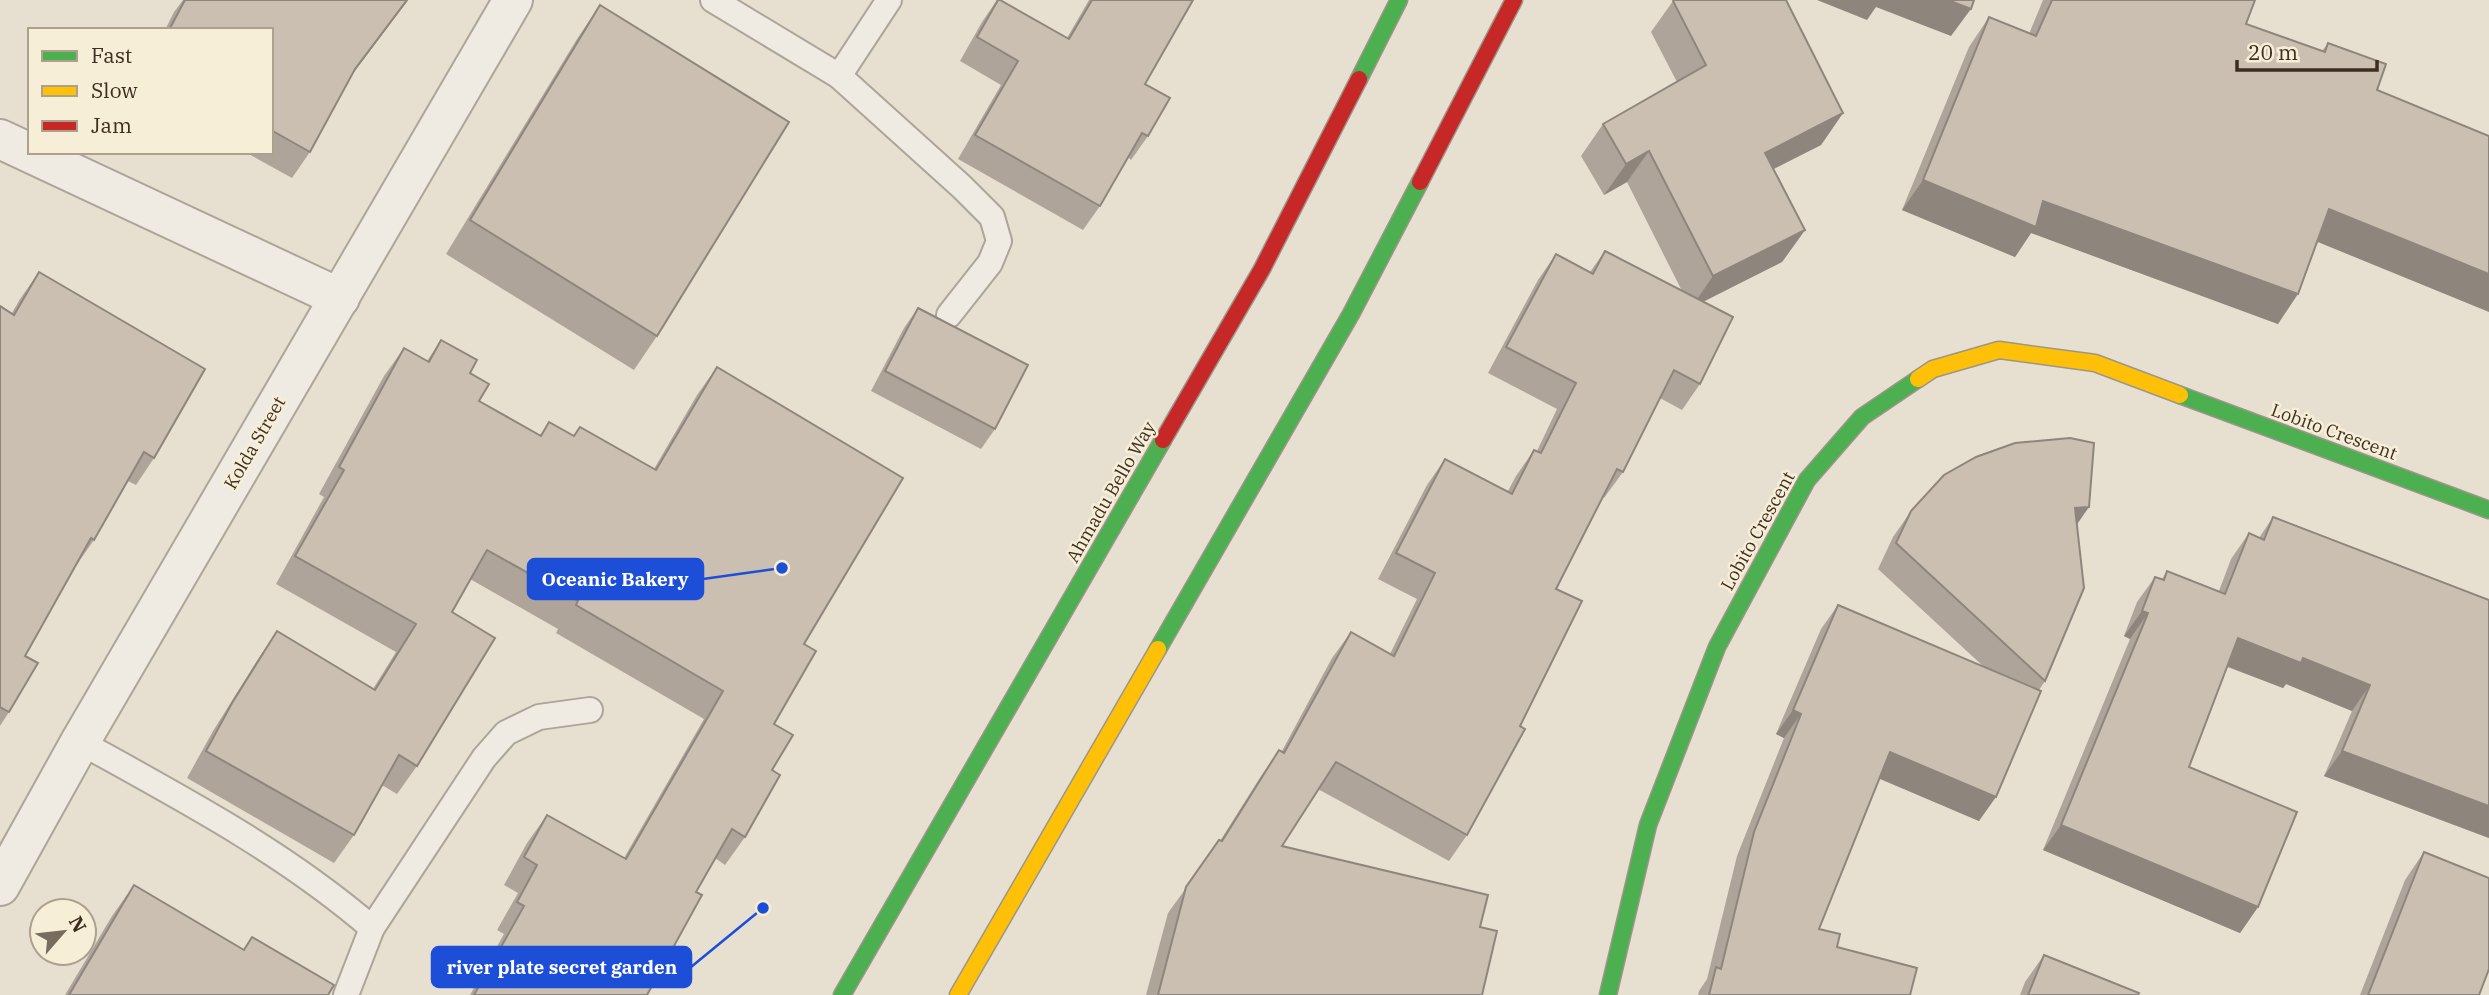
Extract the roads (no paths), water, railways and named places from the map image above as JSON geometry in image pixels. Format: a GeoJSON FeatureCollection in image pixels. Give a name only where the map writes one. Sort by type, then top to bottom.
{"type":"FeatureCollection","features":[{"type":"Feature","properties":{"kind":"main road","name":"Ahmadu Bello Way"},"geometry":{"type":"LineString","coordinates":[[842,995],[1262,269],[1399,0]]}},
{"type":"Feature","properties":{"kind":"main road"},"geometry":{"type":"LineString","coordinates":[[958,995],[1351,313],[1496,40],[1514,0]]}},
{"type":"Feature","properties":{"kind":"main road","name":"Lobito Crescent"},"geometry":{"type":"LineString","coordinates":[[1608,995],[1648,825],[1717,648],[1807,480],[1862,417],[1933,369],[1999,350],[2095,363],[2489,510]]}},
{"type":"Feature","properties":{"kind":"street","name":"Kolda Street"},"geometry":{"type":"LineString","coordinates":[[0,886],[80,742],[513,0]]}},
{"type":"Feature","properties":{"kind":"street"},"geometry":{"type":"LineString","coordinates":[[0,139],[28,152]]}},
{"type":"Feature","properties":{"kind":"street"},"geometry":{"type":"LineString","coordinates":[[32,154],[340,298]]}},
{"type":"Feature","properties":{"kind":"lane"},"geometry":{"type":"LineString","coordinates":[[713,0],[839,76],[992,217],[999,241],[990,263],[949,315]]}},
{"type":"Feature","properties":{"kind":"lane"},"geometry":{"type":"LineString","coordinates":[[839,76],[889,0]]}},
{"type":"Feature","properties":{"kind":"lane"},"geometry":{"type":"LineString","coordinates":[[346,995],[372,928],[461,792],[506,733],[540,717],[590,710]]}},
{"type":"Feature","properties":{"kind":"lane"},"geometry":{"type":"LineString","coordinates":[[80,742],[227,823],[338,898],[372,928]]}},
{"type":"Feature","properties":{"kind":"place","name":"Oceanic Bakery"},"geometry":{"type":"Point","coordinates":[782,568]}},
{"type":"Feature","properties":{"kind":"place","name":"river plate secret garden"},"geometry":{"type":"Point","coordinates":[763,908]}}]}
